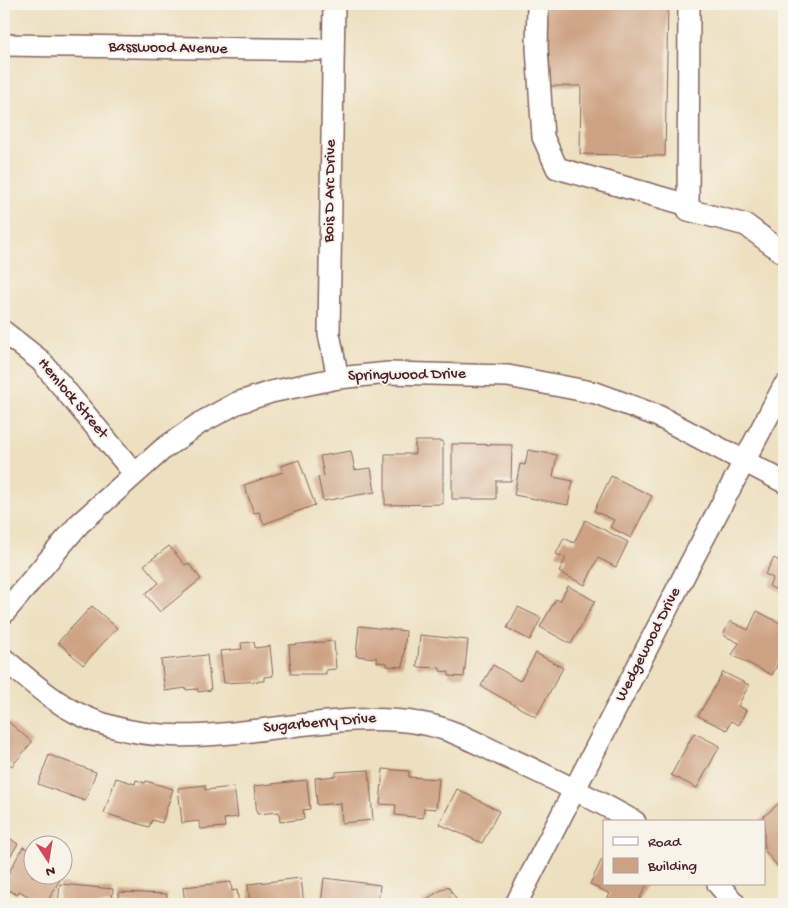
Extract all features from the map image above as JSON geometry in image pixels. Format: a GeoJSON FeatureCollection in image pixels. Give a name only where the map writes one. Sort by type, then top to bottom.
{"type":"FeatureCollection","features":[{"type":"Feature","properties":{"kind":"street","name":"Bois D Arc Drive"},"geometry":{"type":"LineString","coordinates":[[334,4],[329,334],[338,378]]}},
{"type":"Feature","properties":{"kind":"street"},"geometry":{"type":"LineString","coordinates":[[538,4],[537,48],[543,137],[557,168],[688,205]]}},
{"type":"Feature","properties":{"kind":"street"},"geometry":{"type":"LineString","coordinates":[[688,4],[688,210],[746,226],[784,251]]}},
{"type":"Feature","properties":{"kind":"street","name":"Basswood Avenue"},"geometry":{"type":"LineString","coordinates":[[4,46],[333,50]]}},
{"type":"Feature","properties":{"kind":"street","name":"Hemlock Street"},"geometry":{"type":"LineString","coordinates":[[4,332],[41,361],[134,474]]}},
{"type":"Feature","properties":{"kind":"street","name":"Springwood Drive"},"geometry":{"type":"LineString","coordinates":[[4,613],[79,524],[134,474],[200,423],[237,403],[271,392],[338,378],[389,373],[508,376],[596,393],[658,416],[744,463],[784,482]]}},
{"type":"Feature","properties":{"kind":"street","name":"Wedgewood Drive"},"geometry":{"type":"LineString","coordinates":[[516,904],[784,386]]}},
{"type":"Feature","properties":{"kind":"street","name":"Sugarberry Drive"},"geometry":{"type":"LineString","coordinates":[[4,659],[45,693],[67,707],[82,716],[118,729],[192,737],[342,719],[383,718],[422,723],[455,733],[577,789],[631,820]]}},
{"type":"Feature","properties":{"kind":"street"},"geometry":{"type":"LineString","coordinates":[[720,886],[735,904]]}},
{"type":"Feature","properties":{"kind":"building"},"geometry":{"type":"Polygon","coordinates":[[[545,4],[668,4],[665,156],[580,154],[581,86],[544,86],[545,4]]]}},
{"type":"Feature","properties":{"kind":"building"},"geometry":{"type":"Polygon","coordinates":[[[415,441],[443,441],[443,504],[385,505],[385,454],[415,454],[415,441]]]}},
{"type":"Feature","properties":{"kind":"building"},"geometry":{"type":"Polygon","coordinates":[[[452,444],[512,445],[511,481],[496,481],[496,499],[452,499],[452,444]]]}},
{"type":"Feature","properties":{"kind":"building"},"geometry":{"type":"Polygon","coordinates":[[[528,450],[557,455],[553,477],[573,481],[568,505],[514,495],[520,464],[525,465],[528,450]]]}},
{"type":"Feature","properties":{"kind":"building"},"geometry":{"type":"Polygon","coordinates":[[[351,451],[355,470],[371,468],[375,492],[323,501],[318,477],[324,476],[320,456],[351,451]]]}},
{"type":"Feature","properties":{"kind":"building"},"geometry":{"type":"Polygon","coordinates":[[[299,460],[315,505],[264,524],[259,512],[254,513],[244,485],[283,472],[281,466],[299,460]]]}},
{"type":"Feature","properties":{"kind":"building"},"geometry":{"type":"Polygon","coordinates":[[[611,476],[652,496],[631,538],[610,527],[614,520],[594,511],[611,476]]]}},
{"type":"Feature","properties":{"kind":"building"},"geometry":{"type":"Polygon","coordinates":[[[585,520],[628,542],[616,567],[598,558],[585,585],[559,572],[566,558],[556,554],[564,538],[574,543],[585,520]]]}},
{"type":"Feature","properties":{"kind":"building"},"geometry":{"type":"Polygon","coordinates":[[[169,546],[185,565],[188,563],[201,579],[160,612],[145,594],[159,583],[144,565],[169,546]]]}},
{"type":"Feature","properties":{"kind":"building"},"geometry":{"type":"Polygon","coordinates":[[[784,552],[784,594],[769,586],[773,578],[765,574],[774,558],[779,561],[784,552]]]}},
{"type":"Feature","properties":{"kind":"building"},"geometry":{"type":"Polygon","coordinates":[[[568,586],[595,601],[571,644],[540,627],[556,599],[560,601],[568,586]]]}},
{"type":"Feature","properties":{"kind":"building"},"geometry":{"type":"Polygon","coordinates":[[[92,606],[117,628],[83,665],[58,642],[92,606]]]}},
{"type":"Feature","properties":{"kind":"building"},"geometry":{"type":"Polygon","coordinates":[[[518,607],[541,618],[530,640],[507,628],[518,607]]]}},
{"type":"Feature","properties":{"kind":"building"},"geometry":{"type":"Polygon","coordinates":[[[757,611],[784,625],[784,652],[772,675],[732,655],[739,643],[723,635],[730,621],[748,630],[757,611]]]}},
{"type":"Feature","properties":{"kind":"building"},"geometry":{"type":"Polygon","coordinates":[[[359,626],[406,631],[403,667],[387,666],[387,663],[377,662],[377,658],[356,656],[359,626]]]}},
{"type":"Feature","properties":{"kind":"building"},"geometry":{"type":"Polygon","coordinates":[[[420,635],[468,640],[464,677],[449,676],[449,672],[440,671],[440,668],[417,667],[420,635]]]}},
{"type":"Feature","properties":{"kind":"building"},"geometry":{"type":"Polygon","coordinates":[[[334,641],[336,669],[326,670],[326,674],[291,674],[289,645],[334,641]]]}},
{"type":"Feature","properties":{"kind":"building"},"geometry":{"type":"Polygon","coordinates":[[[254,642],[255,648],[270,646],[273,676],[264,677],[264,681],[224,683],[220,651],[242,649],[241,643],[254,642]]]}},
{"type":"Feature","properties":{"kind":"building"},"geometry":{"type":"Polygon","coordinates":[[[536,653],[563,668],[536,717],[481,686],[493,665],[520,681],[536,653]]]}},
{"type":"Feature","properties":{"kind":"building"},"geometry":{"type":"Polygon","coordinates":[[[207,655],[211,690],[198,692],[198,689],[186,690],[186,688],[165,691],[161,660],[207,655]]]}},
{"type":"Feature","properties":{"kind":"building"},"geometry":{"type":"Polygon","coordinates":[[[723,672],[749,685],[738,706],[746,710],[739,725],[731,721],[727,730],[698,716],[723,672]]]}},
{"type":"Feature","properties":{"kind":"building"},"geometry":{"type":"Polygon","coordinates":[[[4,718],[32,742],[12,766],[4,759],[4,718]]]}},
{"type":"Feature","properties":{"kind":"building"},"geometry":{"type":"Polygon","coordinates":[[[694,733],[720,746],[697,788],[671,775],[694,733]]]}},
{"type":"Feature","properties":{"kind":"building"},"geometry":{"type":"Polygon","coordinates":[[[49,755],[96,772],[85,801],[38,784],[49,755]]]}},
{"type":"Feature","properties":{"kind":"building"},"geometry":{"type":"Polygon","coordinates":[[[383,769],[409,771],[409,777],[439,779],[436,809],[424,808],[423,818],[395,815],[396,805],[380,804],[383,769]]]}},
{"type":"Feature","properties":{"kind":"building"},"geometry":{"type":"Polygon","coordinates":[[[369,770],[373,820],[342,823],[341,803],[317,805],[315,778],[336,776],[336,772],[369,770]]]}},
{"type":"Feature","properties":{"kind":"building"},"geometry":{"type":"Polygon","coordinates":[[[116,778],[135,784],[136,780],[145,783],[146,781],[173,789],[162,823],[152,820],[149,827],[104,813],[116,778]]]}},
{"type":"Feature","properties":{"kind":"building"},"geometry":{"type":"Polygon","coordinates":[[[307,780],[310,809],[303,810],[304,819],[280,822],[279,812],[257,814],[254,786],[307,780]]]}},
{"type":"Feature","properties":{"kind":"building"},"geometry":{"type":"Polygon","coordinates":[[[205,785],[205,790],[234,787],[238,817],[224,819],[225,827],[200,829],[199,821],[182,823],[178,788],[205,785]]]}},
{"type":"Feature","properties":{"kind":"building"},"geometry":{"type":"Polygon","coordinates":[[[457,789],[499,811],[482,843],[439,824],[457,789]]]}},
{"type":"Feature","properties":{"kind":"building"},"geometry":{"type":"Polygon","coordinates":[[[784,799],[784,863],[779,868],[766,852],[766,820],[759,820],[784,799]]]}},
{"type":"Feature","properties":{"kind":"building"},"geometry":{"type":"Polygon","coordinates":[[[4,834],[18,844],[4,866],[4,834]]]}},
{"type":"Feature","properties":{"kind":"building"},"geometry":{"type":"Polygon","coordinates":[[[22,849],[22,886],[56,886],[46,904],[42,904],[19,891],[17,895],[4,887],[4,881],[22,849]]]}},
{"type":"Feature","properties":{"kind":"building"},"geometry":{"type":"Polygon","coordinates":[[[602,859],[603,886],[646,886],[637,904],[604,904],[610,894],[590,884],[602,859]]]}},
{"type":"Feature","properties":{"kind":"building"},"geometry":{"type":"Polygon","coordinates":[[[301,878],[304,904],[250,904],[248,884],[301,878]]]}},
{"type":"Feature","properties":{"kind":"building"},"geometry":{"type":"Polygon","coordinates":[[[324,878],[380,885],[378,904],[321,904],[324,878]]]}},
{"type":"Feature","properties":{"kind":"building"},"geometry":{"type":"Polygon","coordinates":[[[231,882],[232,891],[237,890],[239,904],[185,904],[183,887],[231,882]]]}},
{"type":"Feature","properties":{"kind":"building"},"geometry":{"type":"Polygon","coordinates":[[[72,885],[113,889],[112,904],[58,904],[60,886],[72,885]]]}},
{"type":"Feature","properties":{"kind":"building"},"geometry":{"type":"Polygon","coordinates":[[[448,886],[459,904],[418,904],[448,886]]]}},
{"type":"Feature","properties":{"kind":"building"},"geometry":{"type":"Polygon","coordinates":[[[119,892],[167,894],[166,904],[118,904],[119,892]]]}}]}
